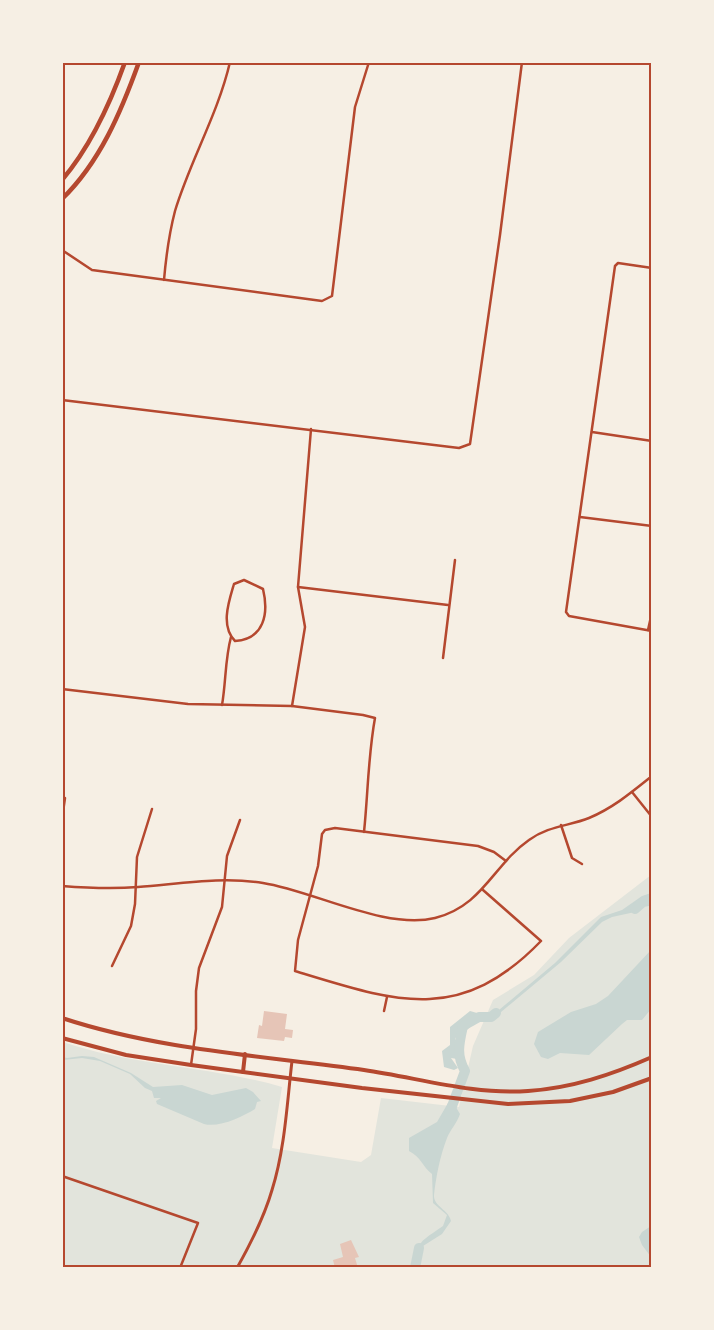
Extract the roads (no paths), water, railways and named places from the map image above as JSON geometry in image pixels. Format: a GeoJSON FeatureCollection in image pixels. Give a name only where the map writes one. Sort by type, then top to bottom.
{"type":"FeatureCollection","features":[{"type":"Feature","properties":{"kind":"main road"},"geometry":{"type":"LineString","coordinates":[[62,180],[84,151],[99,124],[125,62]]}},
{"type":"Feature","properties":{"kind":"main road"},"geometry":{"type":"LineString","coordinates":[[62,199],[106,140],[123,105],[138,62]]}},
{"type":"Feature","properties":{"kind":"main road"},"geometry":{"type":"LineString","coordinates":[[62,1018],[130,1036],[194,1047],[385,1073],[442,1085],[478,1090],[518,1092],[571,1086],[602,1078],[652,1058]]}},
{"type":"Feature","properties":{"kind":"main road"},"geometry":{"type":"LineString","coordinates":[[62,1038],[126,1055],[191,1065],[476,1101],[523,1104],[570,1101],[613,1092],[652,1078]]}},
{"type":"Feature","properties":{"kind":"main road"},"geometry":{"type":"LineString","coordinates":[[243,1072],[245,1054]]}},
{"type":"Feature","properties":{"kind":"street"},"geometry":{"type":"LineString","coordinates":[[164,281],[167,246],[176,210],[216,108],[230,62]]}},
{"type":"Feature","properties":{"kind":"street"},"geometry":{"type":"LineString","coordinates":[[62,250],[92,270],[322,301],[332,296],[353,116],[369,62]]}},
{"type":"Feature","properties":{"kind":"street"},"geometry":{"type":"LineString","coordinates":[[62,400],[459,448],[470,444],[499,244],[522,62]]}},
{"type":"Feature","properties":{"kind":"street"},"geometry":{"type":"LineString","coordinates":[[652,268],[618,263],[615,266],[566,609],[569,616],[650,631],[652,612]]}},
{"type":"Feature","properties":{"kind":"street"},"geometry":{"type":"LineString","coordinates":[[292,706],[305,628],[298,587],[311,429]]}},
{"type":"Feature","properties":{"kind":"street"},"geometry":{"type":"LineString","coordinates":[[592,432],[652,440]]}},
{"type":"Feature","properties":{"kind":"street"},"geometry":{"type":"LineString","coordinates":[[580,517],[652,526]]}},
{"type":"Feature","properties":{"kind":"street"},"geometry":{"type":"LineString","coordinates":[[443,658],[455,560]]}},
{"type":"Feature","properties":{"kind":"street"},"geometry":{"type":"LineString","coordinates":[[222,705],[227,664],[226,655],[231,637],[227,624],[229,603],[234,584],[244,580],[260,586],[266,598],[263,625],[256,634],[246,640],[235,641],[231,637]]}},
{"type":"Feature","properties":{"kind":"street"},"geometry":{"type":"LineString","coordinates":[[298,587],[448,605]]}},
{"type":"Feature","properties":{"kind":"street"},"geometry":{"type":"LineString","coordinates":[[62,689],[188,704],[292,706],[375,718],[369,755],[369,784],[364,832]]}},
{"type":"Feature","properties":{"kind":"street"},"geometry":{"type":"LineString","coordinates":[[62,886],[136,888],[225,881],[262,883],[382,916],[414,921],[435,918],[454,912],[466,905],[483,890],[506,861],[529,839],[542,831],[595,816],[632,792],[652,776]]}},
{"type":"Feature","properties":{"kind":"street"},"geometry":{"type":"LineString","coordinates":[[632,792],[652,817]]}},
{"type":"Feature","properties":{"kind":"street"},"geometry":{"type":"LineString","coordinates":[[62,819],[65,798]]}},
{"type":"Feature","properties":{"kind":"street"},"geometry":{"type":"LineString","coordinates":[[112,966],[131,926],[136,888],[135,869],[140,845],[152,809]]}},
{"type":"Feature","properties":{"kind":"street"},"geometry":{"type":"LineString","coordinates":[[191,1065],[194,1047],[199,968],[222,907],[230,846],[240,820]]}},
{"type":"Feature","properties":{"kind":"street"},"geometry":{"type":"LineString","coordinates":[[561,825],[572,858],[582,864]]}},
{"type":"Feature","properties":{"kind":"street"},"geometry":{"type":"LineString","coordinates":[[483,890],[541,941],[504,973],[475,988],[430,999],[387,997],[295,971],[298,940],[318,866],[322,834],[325,830],[335,828],[482,847],[506,861]]}},
{"type":"Feature","properties":{"kind":"street"},"geometry":{"type":"LineString","coordinates":[[384,1011],[387,997]]}},
{"type":"Feature","properties":{"kind":"street"},"geometry":{"type":"LineString","coordinates":[[238,1268],[259,1227],[273,1189],[292,1060]]}},
{"type":"Feature","properties":{"kind":"street"},"geometry":{"type":"LineString","coordinates":[[62,1176],[198,1223],[180,1268]]}},
{"type":"Feature","properties":{"kind":"waterway"},"geometry":{"type":"LineString","coordinates":[[635,909],[643,902],[652,900]]}},
{"type":"Feature","properties":{"kind":"waterway"},"geometry":{"type":"LineString","coordinates":[[448,1117],[465,1071],[460,1060],[459,1049],[463,1026],[479,1017],[491,1017],[496,1013]]}},
{"type":"Feature","properties":{"kind":"waterway"},"geometry":{"type":"LineString","coordinates":[[415,1268],[419,1248]]}}]}
